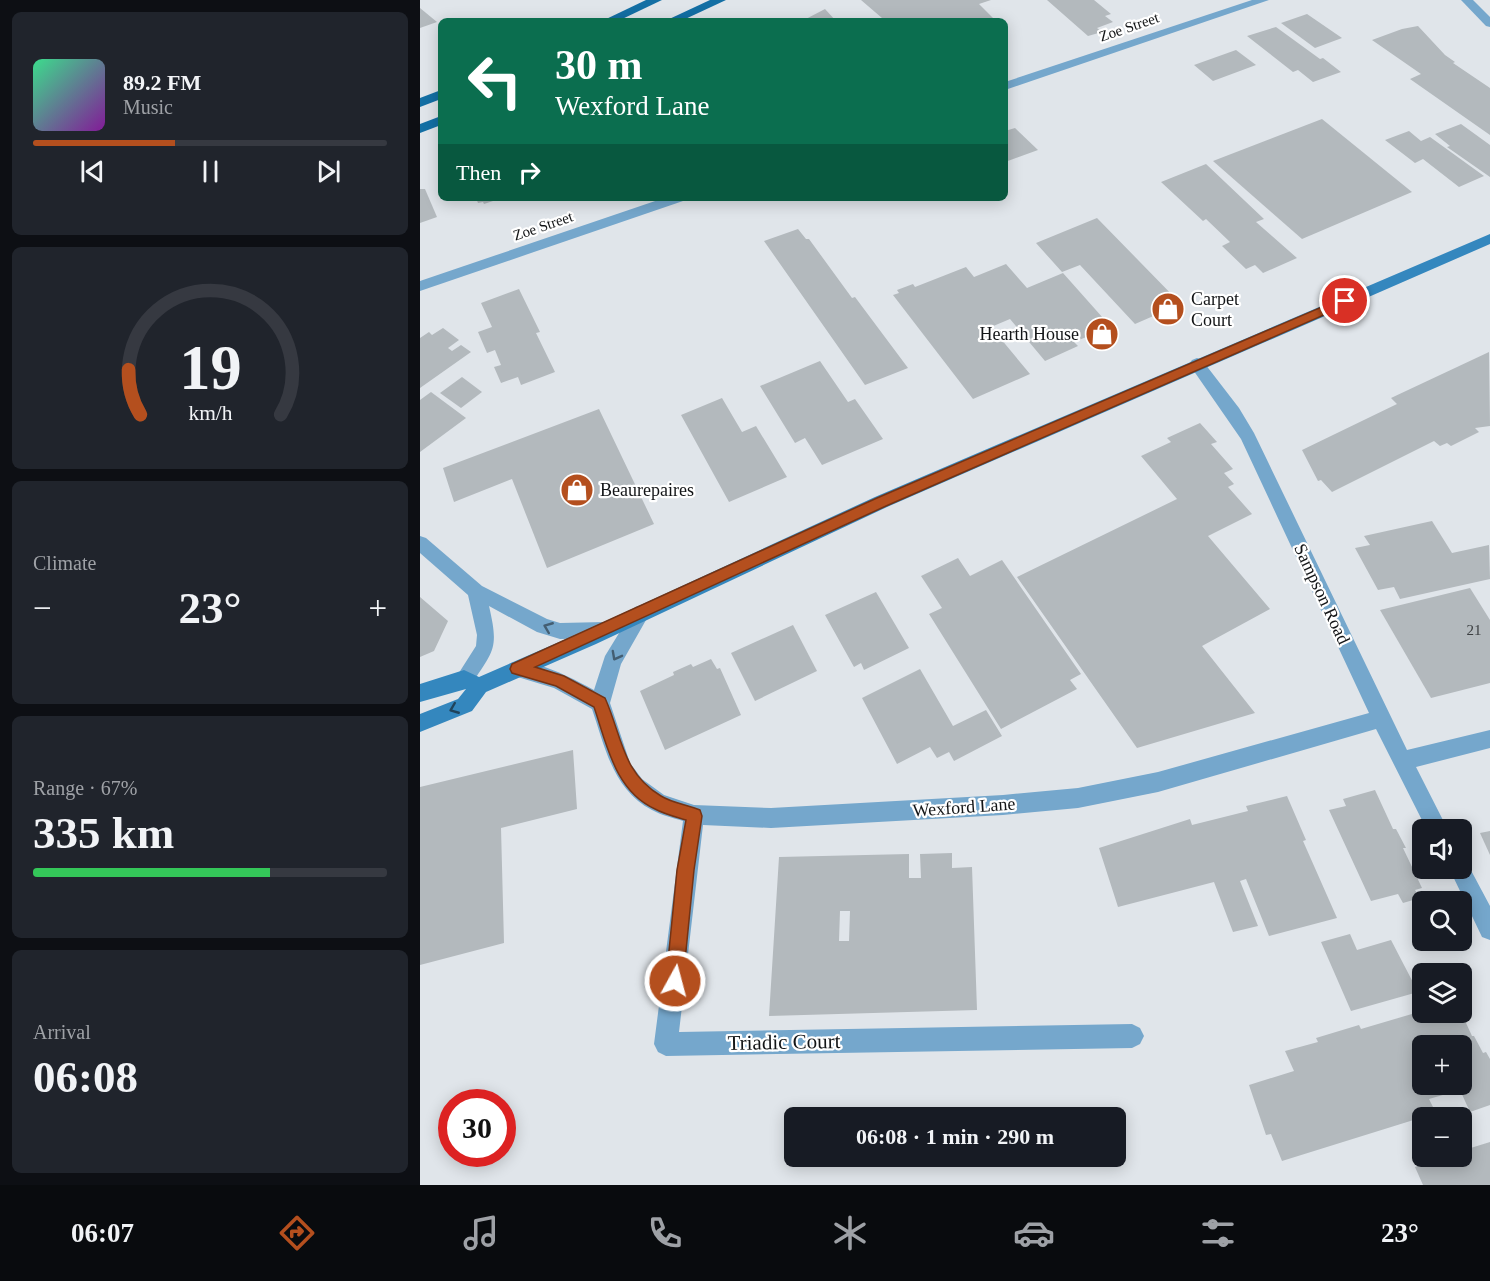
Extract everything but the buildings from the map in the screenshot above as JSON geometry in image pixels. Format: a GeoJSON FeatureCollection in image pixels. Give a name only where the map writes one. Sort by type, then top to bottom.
{"type":"FeatureCollection","features":[{"type":"Feature","properties":{"kind":"main road"},"geometry":{"type":"LineString","coordinates":[[615,18],[656,0]]}},
{"type":"Feature","properties":{"kind":"main road"},"geometry":{"type":"LineString","coordinates":[[678,18],[720,0]]}},
{"type":"Feature","properties":{"kind":"main road"},"geometry":{"type":"LineString","coordinates":[[420,103],[438,95]]}},
{"type":"Feature","properties":{"kind":"main road"},"geometry":{"type":"LineString","coordinates":[[420,129],[438,121]]}},
{"type":"Feature","properties":{"kind":"main road"},"geometry":{"type":"LineString","coordinates":[[420,693],[518,669],[881,502],[1490,239]]}},
{"type":"Feature","properties":{"kind":"main road"},"geometry":{"type":"LineString","coordinates":[[420,723],[465,705],[472,682]]}},
{"type":"Feature","properties":{"kind":"street","name":"Zoe Street"},"geometry":{"type":"LineString","coordinates":[[1008,86],[1231,4],[1263,0]]}},
{"type":"Feature","properties":{"kind":"street"},"geometry":{"type":"LineString","coordinates":[[1467,0],[1490,24]]}},
{"type":"Feature","properties":{"kind":"street","name":"Zoe Street"},"geometry":{"type":"LineString","coordinates":[[420,286],[669,201]]}},
{"type":"Feature","properties":{"kind":"street","name":"Sampson Road"},"geometry":{"type":"LineString","coordinates":[[1197,364],[1233,412],[1248,437],[1381,720],[1432,819]]}},
{"type":"Feature","properties":{"kind":"street"},"geometry":{"type":"LineString","coordinates":[[420,543],[476,591],[543,626],[560,631],[605,630]]}},
{"type":"Feature","properties":{"kind":"street"},"geometry":{"type":"LineString","coordinates":[[472,682],[485,648],[486,635],[476,591]]}},
{"type":"Feature","properties":{"kind":"street"},"geometry":{"type":"LineString","coordinates":[[518,669],[559,681],[600,703],[612,662],[641,614]]}},
{"type":"Feature","properties":{"kind":"street","name":"Wexford Lane"},"geometry":{"type":"LineString","coordinates":[[600,703],[622,768],[635,786],[658,803],[694,816],[771,818],[1003,805],[1078,798],[1158,782],[1381,720]]}},
{"type":"Feature","properties":{"kind":"street"},"geometry":{"type":"LineString","coordinates":[[1402,761],[1490,739]]}},
{"type":"Feature","properties":{"kind":"street","name":"Triadic Court"},"geometry":{"type":"LineString","coordinates":[[694,816],[666,1044],[1132,1036]]}},
{"type":"Feature","properties":{"kind":"street"},"geometry":{"type":"LineString","coordinates":[[1464,879],[1490,929]]}},
{"type":"Feature","properties":{"kind":"place","name":"Carpet Court"},"geometry":{"type":"Point","coordinates":[1168,309]}},
{"type":"Feature","properties":{"kind":"place","name":"Hearth House"},"geometry":{"type":"Point","coordinates":[1102,334]}},
{"type":"Feature","properties":{"kind":"place","name":"Beaurepaires"},"geometry":{"type":"Point","coordinates":[577,490]}},
{"type":"Feature","properties":{"kind":"route"},"geometry":{"type":"LineString","coordinates":[[675,981],[694,816],[658,803],[635,786],[622,768],[600,703],[559,681],[518,669],[881,502],[1345,301]]}}]}
